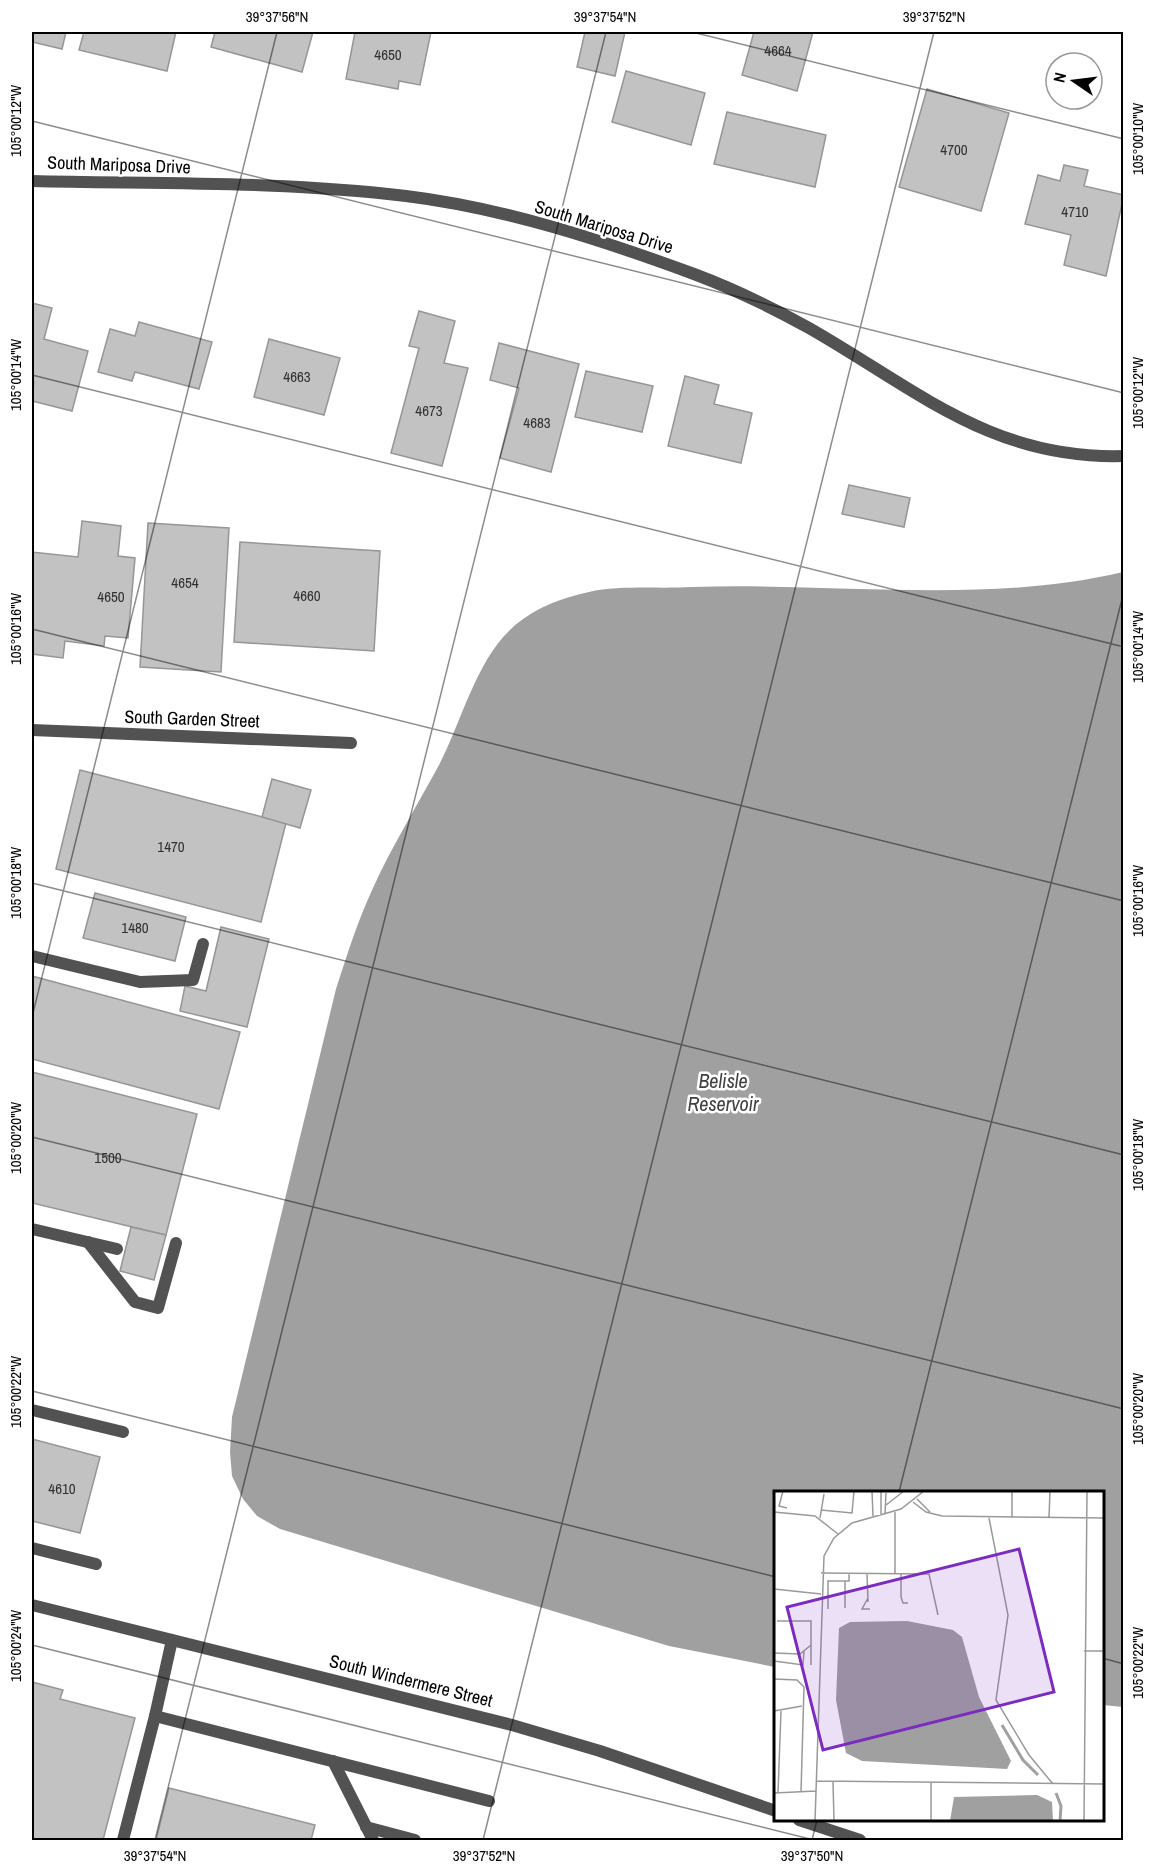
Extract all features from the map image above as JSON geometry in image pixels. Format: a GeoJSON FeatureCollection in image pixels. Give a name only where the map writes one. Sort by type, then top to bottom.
{"type":"FeatureCollection","features":[{"type":"Feature","properties":{"kind":"street","name":"South Mariposa Drive"},"geometry":{"type":"LineString","coordinates":[[32,181],[358,192],[406,196],[481,210],[609,245],[733,291],[811,329],[927,402],[999,437],[1070,454],[1124,456]]}},
{"type":"Feature","properties":{"kind":"street","name":"South Garden Street"},"geometry":{"type":"LineString","coordinates":[[32,730],[351,743]]}},
{"type":"Feature","properties":{"kind":"street"},"geometry":{"type":"LineString","coordinates":[[32,956],[140,982],[193,980],[203,944]]}},
{"type":"Feature","properties":{"kind":"street"},"geometry":{"type":"LineString","coordinates":[[32,1228],[117,1249]]}},
{"type":"Feature","properties":{"kind":"street"},"geometry":{"type":"LineString","coordinates":[[88,1242],[135,1302],[158,1308],[176,1243]]}},
{"type":"Feature","properties":{"kind":"street"},"geometry":{"type":"LineString","coordinates":[[32,1410],[123,1432]]}},
{"type":"Feature","properties":{"kind":"street"},"geometry":{"type":"LineString","coordinates":[[32,1548],[96,1564]]}},
{"type":"Feature","properties":{"kind":"street","name":"South Windermere Street"},"geometry":{"type":"LineString","coordinates":[[32,1605],[512,1725],[611,1755],[774,1810]]}},
{"type":"Feature","properties":{"kind":"street"},"geometry":{"type":"LineString","coordinates":[[123,1840],[172,1640]]}},
{"type":"Feature","properties":{"kind":"street"},"geometry":{"type":"LineString","coordinates":[[155,1716],[489,1801]]}},
{"type":"Feature","properties":{"kind":"street"},"geometry":{"type":"LineString","coordinates":[[333,1761],[373,1840]]}},
{"type":"Feature","properties":{"kind":"street"},"geometry":{"type":"LineString","coordinates":[[802,1821],[860,1840]]}},
{"type":"Feature","properties":{"kind":"street"},"geometry":{"type":"LineString","coordinates":[[366,1827],[415,1840]]}},
{"type":"Feature","properties":{"kind":"water","name":"Belisle Reservoir"},"geometry":{"type":"Polygon","coordinates":[[[1123,572],[1123,1707],[1104,1705],[1104,1491],[774,1491],[774,1667],[669,1646],[280,1529],[257,1516],[243,1499],[232,1476],[230,1452],[232,1417],[336,989],[373,888],[396,841],[439,765],[479,675],[499,642],[519,622],[547,605],[601,590],[746,586],[963,590],[1017,588],[1070,582],[1123,572]]]}},
{"type":"Feature","properties":{"kind":"building"},"geometry":{"type":"Polygon","coordinates":[[[32,32],[66,32],[62,49],[32,42],[32,32]]]}},
{"type":"Feature","properties":{"kind":"building"},"geometry":{"type":"Polygon","coordinates":[[[84,32],[176,32],[167,71],[79,50],[84,32]]]}},
{"type":"Feature","properties":{"kind":"building"},"geometry":{"type":"Polygon","coordinates":[[[215,32],[313,32],[302,72],[211,47],[215,32]]]}},
{"type":"Feature","properties":{"kind":"building"},"geometry":{"type":"Polygon","coordinates":[[[355,32],[431,32],[420,85],[399,81],[398,89],[346,79],[355,32]]]}},
{"type":"Feature","properties":{"kind":"building"},"geometry":{"type":"Polygon","coordinates":[[[585,32],[625,32],[615,76],[577,67],[585,32]]]}},
{"type":"Feature","properties":{"kind":"building"},"geometry":{"type":"Polygon","coordinates":[[[754,32],[813,32],[797,91],[742,75],[754,32]]]}},
{"type":"Feature","properties":{"kind":"building"},"geometry":{"type":"Polygon","coordinates":[[[626,71],[705,93],[691,145],[612,122],[626,71]]]}},
{"type":"Feature","properties":{"kind":"building"},"geometry":{"type":"Polygon","coordinates":[[[927,89],[1009,113],[981,211],[899,187],[927,89]]]}},
{"type":"Feature","properties":{"kind":"building"},"geometry":{"type":"Polygon","coordinates":[[[727,112],[826,135],[815,187],[714,164],[727,112]]]}},
{"type":"Feature","properties":{"kind":"building"},"geometry":{"type":"Polygon","coordinates":[[[1064,165],[1088,170],[1084,186],[1124,195],[1106,276],[1064,265],[1071,235],[1025,224],[1038,175],[1060,181],[1064,165]]]}},
{"type":"Feature","properties":{"kind":"building"},"geometry":{"type":"Polygon","coordinates":[[[32,303],[52,308],[44,339],[88,351],[72,411],[32,401],[34,382],[32,381],[32,303]]]}},
{"type":"Feature","properties":{"kind":"building"},"geometry":{"type":"Polygon","coordinates":[[[419,311],[455,321],[444,363],[468,368],[442,466],[391,453],[419,348],[409,346],[419,311]]]}},
{"type":"Feature","properties":{"kind":"building"},"geometry":{"type":"Polygon","coordinates":[[[139,322],[212,342],[199,389],[135,372],[132,381],[98,372],[110,329],[135,336],[139,322]]]}},
{"type":"Feature","properties":{"kind":"building"},"geometry":{"type":"Polygon","coordinates":[[[269,339],[340,358],[324,415],[254,397],[269,339]]]}},
{"type":"Feature","properties":{"kind":"building"},"geometry":{"type":"Polygon","coordinates":[[[499,343],[579,364],[551,472],[500,458],[519,388],[490,380],[499,343]]]}},
{"type":"Feature","properties":{"kind":"building"},"geometry":{"type":"Polygon","coordinates":[[[586,371],[653,386],[642,432],[575,417],[586,371]]]}},
{"type":"Feature","properties":{"kind":"building"},"geometry":{"type":"Polygon","coordinates":[[[685,376],[719,385],[714,404],[752,413],[741,463],[668,446],[685,376]]]}},
{"type":"Feature","properties":{"kind":"building"},"geometry":{"type":"Polygon","coordinates":[[[849,485],[910,498],[904,527],[842,514],[849,485]]]}},
{"type":"Feature","properties":{"kind":"building"},"geometry":{"type":"Polygon","coordinates":[[[82,521],[121,526],[118,556],[135,558],[128,638],[105,636],[104,646],[65,641],[63,658],[32,654],[32,552],[78,557],[82,521]]]}},
{"type":"Feature","properties":{"kind":"building"},"geometry":{"type":"Polygon","coordinates":[[[148,523],[229,528],[221,672],[140,667],[148,523]]]}},
{"type":"Feature","properties":{"kind":"building"},"geometry":{"type":"Polygon","coordinates":[[[240,542],[380,551],[374,651],[234,642],[240,542]]]}},
{"type":"Feature","properties":{"kind":"building"},"geometry":{"type":"Polygon","coordinates":[[[80,770],[286,823],[261,922],[56,869],[80,770]]]}},
{"type":"Feature","properties":{"kind":"building"},"geometry":{"type":"Polygon","coordinates":[[[272,779],[311,790],[300,828],[262,817],[272,779]]]}},
{"type":"Feature","properties":{"kind":"building"},"geometry":{"type":"Polygon","coordinates":[[[95,893],[186,917],[175,961],[83,938],[95,893]]]}},
{"type":"Feature","properties":{"kind":"building"},"geometry":{"type":"Polygon","coordinates":[[[221,927],[269,939],[247,1027],[180,1011],[185,986],[206,991],[221,927]]]}},
{"type":"Feature","properties":{"kind":"building"},"geometry":{"type":"Polygon","coordinates":[[[32,976],[240,1032],[219,1109],[32,1059],[32,976]]]}},
{"type":"Feature","properties":{"kind":"building"},"geometry":{"type":"Polygon","coordinates":[[[32,1072],[197,1114],[166,1235],[32,1203],[32,1072]]]}},
{"type":"Feature","properties":{"kind":"building"},"geometry":{"type":"Polygon","coordinates":[[[131,1227],[166,1235],[154,1280],[120,1271],[131,1227]]]}},
{"type":"Feature","properties":{"kind":"building"},"geometry":{"type":"Polygon","coordinates":[[[32,1439],[100,1457],[80,1533],[32,1521],[32,1439]]]}},
{"type":"Feature","properties":{"kind":"building"},"geometry":{"type":"Polygon","coordinates":[[[32,1682],[63,1690],[60,1699],[135,1718],[103,1840],[32,1840],[32,1682]]]}},
{"type":"Feature","properties":{"kind":"building"},"geometry":{"type":"Polygon","coordinates":[[[169,1788],[315,1825],[311,1840],[156,1840],[169,1788]]]}}]}
